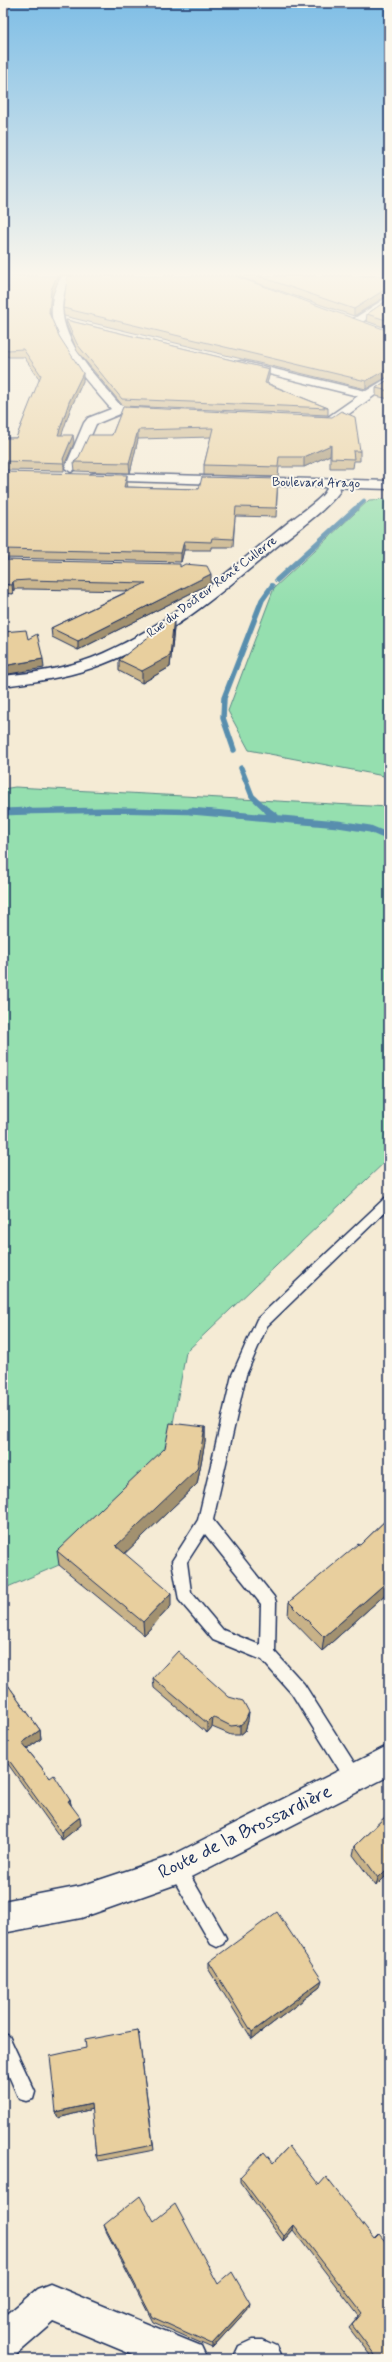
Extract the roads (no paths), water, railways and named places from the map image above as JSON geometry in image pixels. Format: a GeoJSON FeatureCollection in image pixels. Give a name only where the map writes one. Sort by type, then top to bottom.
{"type":"FeatureCollection","features":[{"type":"Feature","properties":{"kind":"street"},"geometry":{"type":"LineString","coordinates":[[97,386],[113,406],[120,410],[165,414]]}},
{"type":"Feature","properties":{"kind":"street"},"geometry":{"type":"LineString","coordinates":[[333,386],[368,395]]}},
{"type":"Feature","properties":{"kind":"street"},"geometry":{"type":"LineString","coordinates":[[299,419],[330,421],[380,386]]}},
{"type":"Feature","properties":{"kind":"street"},"geometry":{"type":"LineString","coordinates":[[71,468],[88,426],[92,421],[120,410]]}},
{"type":"Feature","properties":{"kind":"street","name":"Boulevard Arago"},"geometry":{"type":"LineString","coordinates":[[60,476],[389,485]]}},
{"type":"Feature","properties":{"kind":"street","name":"Rue du Docteur René Cullerre"},"geometry":{"type":"LineString","coordinates":[[3,681],[34,678],[66,671],[96,662],[120,652],[141,640],[201,599],[318,505],[333,491],[333,484]]}},
{"type":"Feature","properties":{"kind":"street"},"geometry":{"type":"LineString","coordinates":[[214,570],[232,574]]}},
{"type":"Feature","properties":{"kind":"street","name":"Route de la Brossardière"},"geometry":{"type":"LineString","coordinates":[[3,1917],[82,1902],[177,1869],[389,1760]]}},
{"type":"Feature","properties":{"kind":"street"},"geometry":{"type":"LineString","coordinates":[[3,2342],[50,2302],[188,2359]]}},
{"type":"Feature","properties":{"kind":"street"},"geometry":{"type":"LineString","coordinates":[[252,2359],[263,2359]]}},
{"type":"Feature","properties":{"kind":"lane"},"geometry":{"type":"LineString","coordinates":[[354,1778],[298,1689],[267,1655],[218,1635],[184,1595],[179,1561],[205,1522],[239,1375],[262,1323],[389,1201]]}},
{"type":"Feature","properties":{"kind":"lane"},"geometry":{"type":"LineString","coordinates":[[205,1522],[269,1602],[267,1655]]}},
{"type":"Feature","properties":{"kind":"lane"},"geometry":{"type":"LineString","coordinates":[[177,1869],[217,1938]]}},
{"type":"Feature","properties":{"kind":"lane"},"geometry":{"type":"LineString","coordinates":[[3,2042],[26,2092]]}},
{"type":"Feature","properties":{"kind":"waterway"},"geometry":{"type":"LineString","coordinates":[[354,510],[364,501]]}},
{"type":"Feature","properties":{"kind":"waterway"},"geometry":{"type":"LineString","coordinates":[[277,580],[355,509]]}},
{"type":"Feature","properties":{"kind":"waterway"},"geometry":{"type":"LineString","coordinates":[[234,750],[223,718],[224,698],[262,600],[272,586]]}},
{"type":"Feature","properties":{"kind":"waterway"},"geometry":{"type":"LineString","coordinates":[[241,768],[252,796],[269,812]]}},
{"type":"Feature","properties":{"kind":"waterway"},"geometry":{"type":"LineString","coordinates":[[29,811],[3,812],[117,810],[200,812]]}},
{"type":"Feature","properties":{"kind":"waterway"},"geometry":{"type":"LineString","coordinates":[[191,811],[200,812]]}},
{"type":"Feature","properties":{"kind":"waterway"},"geometry":{"type":"LineString","coordinates":[[268,811],[275,816]]}},
{"type":"Feature","properties":{"kind":"waterway"},"geometry":{"type":"LineString","coordinates":[[200,812],[211,812]]}},
{"type":"Feature","properties":{"kind":"waterway"},"geometry":{"type":"LineString","coordinates":[[200,812],[338,824],[370,829],[389,837]]}}]}
